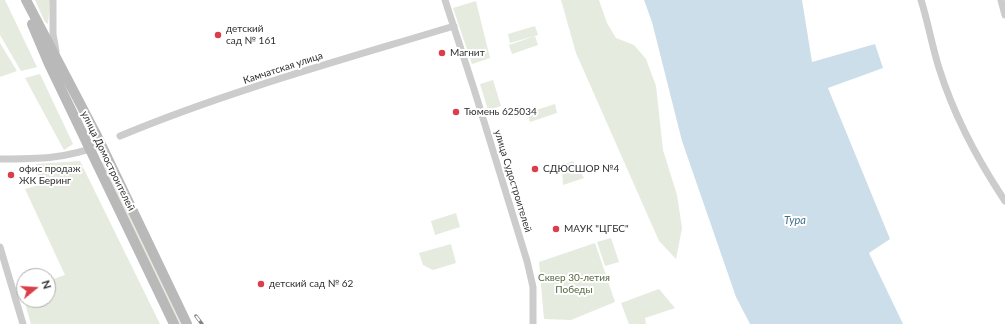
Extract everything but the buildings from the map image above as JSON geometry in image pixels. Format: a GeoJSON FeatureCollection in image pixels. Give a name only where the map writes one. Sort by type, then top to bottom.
{"type":"FeatureCollection","features":[{"type":"Feature","properties":{"kind":"main road","name":"улица Домостроителей"},"geometry":{"type":"LineString","coordinates":[[22,0],[49,64],[174,324]]}},
{"type":"Feature","properties":{"kind":"main road","name":"улица Домостроителей"},"geometry":{"type":"LineString","coordinates":[[26,0],[58,59],[101,145],[187,324]]}},
{"type":"Feature","properties":{"kind":"street"},"geometry":{"type":"LineString","coordinates":[[53,0],[53,34],[58,59]]}},
{"type":"Feature","properties":{"kind":"street","name":"улица Судостроителей"},"geometry":{"type":"LineString","coordinates":[[445,0],[530,273],[533,287],[533,324]]}},
{"type":"Feature","properties":{"kind":"street"},"geometry":{"type":"LineString","coordinates":[[922,0],[939,67],[957,117],[981,165],[1005,201]]}},
{"type":"Feature","properties":{"kind":"street"},"geometry":{"type":"LineString","coordinates":[[1003,1],[1005,15]]}},
{"type":"Feature","properties":{"kind":"street","name":"Камчатская улица"},"geometry":{"type":"LineString","coordinates":[[120,136],[208,103],[454,26]]}},
{"type":"Feature","properties":{"kind":"street"},"geometry":{"type":"LineString","coordinates":[[0,159],[33,159],[66,156],[101,145]]}},
{"type":"Feature","properties":{"kind":"street"},"geometry":{"type":"LineString","coordinates":[[0,247],[23,324]]}},
{"type":"Feature","properties":{"kind":"green space"},"geometry":{"type":"Polygon","coordinates":[[[0,0],[5,0],[37,67],[21,71],[0,35],[0,0]]]}},
{"type":"Feature","properties":{"kind":"green space"},"geometry":{"type":"Polygon","coordinates":[[[35,0],[50,0],[48,24],[45,22],[35,0]]]}},
{"type":"Feature","properties":{"kind":"green space"},"geometry":{"type":"Polygon","coordinates":[[[561,0],[599,0],[607,23],[616,38],[634,45],[646,59],[656,86],[663,150],[677,195],[682,228],[676,259],[659,241],[576,53],[561,0]]]}},
{"type":"Feature","properties":{"kind":"green space"},"geometry":{"type":"Polygon","coordinates":[[[476,1],[490,58],[472,64],[453,8],[476,1]]]}},
{"type":"Feature","properties":{"kind":"green space"},"geometry":{"type":"Polygon","coordinates":[[[535,26],[538,35],[510,43],[508,34],[535,26]]]}},
{"type":"Feature","properties":{"kind":"green space"},"geometry":{"type":"Polygon","coordinates":[[[535,36],[538,45],[512,54],[509,45],[535,36]]]}},
{"type":"Feature","properties":{"kind":"green space"},"geometry":{"type":"Polygon","coordinates":[[[0,43],[17,71],[0,77],[0,43]]]}},
{"type":"Feature","properties":{"kind":"green space"},"geometry":{"type":"Polygon","coordinates":[[[40,74],[73,144],[64,150],[25,78],[40,74]]]}},
{"type":"Feature","properties":{"kind":"green space"},"geometry":{"type":"Polygon","coordinates":[[[493,80],[501,106],[488,110],[480,84],[493,80]]]}},
{"type":"Feature","properties":{"kind":"green space"},"geometry":{"type":"Polygon","coordinates":[[[555,104],[557,113],[530,122],[527,113],[555,104]]]}},
{"type":"Feature","properties":{"kind":"green space"},"geometry":{"type":"Polygon","coordinates":[[[80,161],[160,324],[31,324],[26,308],[56,308],[56,278],[65,275],[25,189],[39,185],[36,164],[80,161]]]}},
{"type":"Feature","properties":{"kind":"green space"},"geometry":{"type":"Polygon","coordinates":[[[573,161],[584,178],[563,185],[562,165],[573,161]]]}},
{"type":"Feature","properties":{"kind":"green space"},"geometry":{"type":"Polygon","coordinates":[[[102,162],[105,163],[182,324],[178,324],[102,162]]]}},
{"type":"Feature","properties":{"kind":"green space"},"geometry":{"type":"Polygon","coordinates":[[[456,213],[460,227],[435,235],[431,221],[456,213]]]}},
{"type":"Feature","properties":{"kind":"green space"},"geometry":{"type":"Polygon","coordinates":[[[611,238],[619,262],[605,266],[597,242],[611,238]]]}},
{"type":"Feature","properties":{"kind":"green space","name":"Сквер 30-летия Победы"},"geometry":{"type":"Polygon","coordinates":[[[595,243],[615,302],[571,320],[544,319],[539,262],[595,243]]]}},
{"type":"Feature","properties":{"kind":"green space"},"geometry":{"type":"Polygon","coordinates":[[[451,244],[456,263],[433,270],[423,265],[419,253],[451,244]]]}},
{"type":"Feature","properties":{"kind":"green space"},"geometry":{"type":"Polygon","coordinates":[[[659,289],[675,308],[645,318],[646,324],[629,324],[621,303],[659,289]]]}},
{"type":"Feature","properties":{"kind":"water","name":"Тура"},"geometry":{"type":"Polygon","coordinates":[[[644,0],[802,0],[812,62],[875,44],[883,68],[828,88],[890,239],[869,253],[903,324],[750,324],[736,297],[682,141],[652,22],[644,0]]]}},
{"type":"Feature","properties":{"kind":"railway"},"geometry":{"type":"LineString","coordinates":[[196,316],[202,324]]}},
{"type":"Feature","properties":{"kind":"place","name":"детский сад № 161"},"geometry":{"type":"Point","coordinates":[218,35]}},
{"type":"Feature","properties":{"kind":"place","name":"Магнит"},"geometry":{"type":"Point","coordinates":[442,53]}},
{"type":"Feature","properties":{"kind":"place","name":"Тюмень 625034"},"geometry":{"type":"Point","coordinates":[456,112]}},
{"type":"Feature","properties":{"kind":"place","name":"СДЮСШОР №4"},"geometry":{"type":"Point","coordinates":[535,169]}},
{"type":"Feature","properties":{"kind":"place","name":"офис продаж ЖК Беринг"},"geometry":{"type":"Point","coordinates":[11,175]}},
{"type":"Feature","properties":{"kind":"place","name":"МАУК \"ЦГБС\""},"geometry":{"type":"Point","coordinates":[556,229]}},
{"type":"Feature","properties":{"kind":"place","name":"детский сад № 62"},"geometry":{"type":"Point","coordinates":[261,284]}}]}
